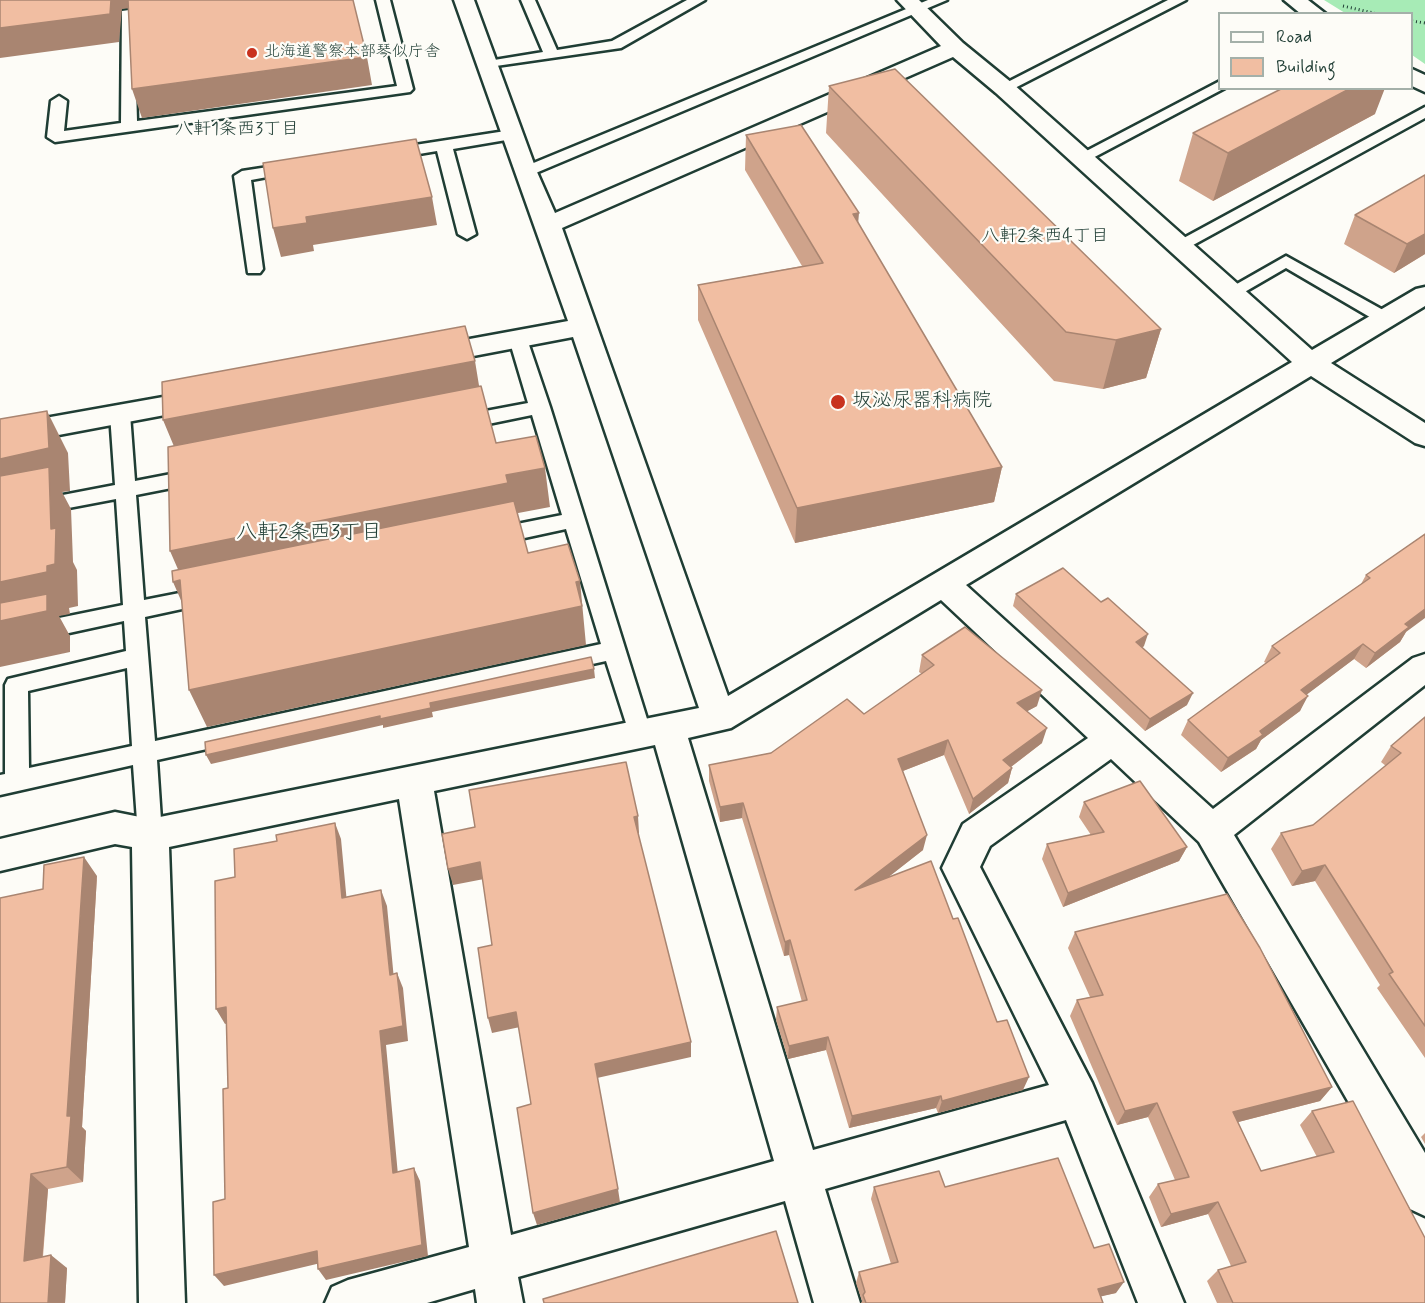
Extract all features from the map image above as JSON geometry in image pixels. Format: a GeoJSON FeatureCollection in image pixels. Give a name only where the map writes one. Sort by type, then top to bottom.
{"type":"FeatureCollection","features":[{"type":"Feature","properties":{"kind":"street"},"geometry":{"type":"LineString","coordinates":[[464,0],[525,172],[549,225],[718,718]]}},
{"type":"Feature","properties":{"kind":"street"},"geometry":{"type":"LineString","coordinates":[[1294,0],[1313,12]]}},
{"type":"Feature","properties":{"kind":"street"},"geometry":{"type":"LineString","coordinates":[[912,5],[955,48],[1004,88],[1230,293],[1313,364],[1425,436]]}},
{"type":"Feature","properties":{"kind":"street"},"geometry":{"type":"LineString","coordinates":[[549,225],[955,48]]}},
{"type":"Feature","properties":{"kind":"street"},"geometry":{"type":"LineString","coordinates":[[0,855],[115,828],[150,835],[718,718],[1425,295]]}},
{"type":"Feature","properties":{"kind":"street"},"geometry":{"type":"LineString","coordinates":[[401,361],[583,327]]}},
{"type":"Feature","properties":{"kind":"street"},"geometry":{"type":"LineString","coordinates":[[0,436],[237,392]]}},
{"type":"Feature","properties":{"kind":"street"},"geometry":{"type":"LineString","coordinates":[[944,584],[1212,831],[1425,1194]]}},
{"type":"Feature","properties":{"kind":"street"},"geometry":{"type":"LineString","coordinates":[[1212,831],[1425,667]]}},
{"type":"Feature","properties":{"kind":"street"},"geometry":{"type":"LineString","coordinates":[[654,732],[799,1174],[837,1303]]}},
{"type":"Feature","properties":{"kind":"street"},"geometry":{"type":"LineString","coordinates":[[1111,740],[976,835],[961,868],[1077,1097],[1161,1303]]}},
{"type":"Feature","properties":{"kind":"street"},"geometry":{"type":"LineString","coordinates":[[414,781],[500,1303]]}},
{"type":"Feature","properties":{"kind":"street"},"geometry":{"type":"LineString","coordinates":[[150,835],[162,1303]]}},
{"type":"Feature","properties":{"kind":"street"},"geometry":{"type":"LineString","coordinates":[[348,1303],[1077,1097]]}},
{"type":"Feature","properties":{"kind":"lane"},"geometry":{"type":"LineString","coordinates":[[59,101],[55,137],[405,89],[383,0]]}},
{"type":"Feature","properties":{"kind":"lane"},"geometry":{"type":"LineString","coordinates":[[528,0],[552,55]]}},
{"type":"Feature","properties":{"kind":"lane"},"geometry":{"type":"LineString","coordinates":[[487,65],[616,45],[698,0]]}},
{"type":"Feature","properties":{"kind":"lane"},"geometry":{"type":"LineString","coordinates":[[525,172],[912,5],[940,0]]}},
{"type":"Feature","properties":{"kind":"lane"},"geometry":{"type":"LineString","coordinates":[[1004,88],[1179,0]]}},
{"type":"Feature","properties":{"kind":"lane"},"geometry":{"type":"LineString","coordinates":[[129,128],[128,14],[172,8]]}},
{"type":"Feature","properties":{"kind":"lane"},"geometry":{"type":"LineString","coordinates":[[1081,158],[1218,86]]}},
{"type":"Feature","properties":{"kind":"lane"},"geometry":{"type":"LineString","coordinates":[[1178,246],[1425,112]]}},
{"type":"Feature","properties":{"kind":"lane"},"geometry":{"type":"LineString","coordinates":[[377,156],[512,135]]}},
{"type":"Feature","properties":{"kind":"lane"},"geometry":{"type":"LineString","coordinates":[[444,146],[467,234]]}},
{"type":"Feature","properties":{"kind":"lane"},"geometry":{"type":"LineString","coordinates":[[254,269],[242,176],[309,166]]}},
{"type":"Feature","properties":{"kind":"lane"},"geometry":{"type":"LineString","coordinates":[[1230,293],[1286,261],[1386,319]]}},
{"type":"Feature","properties":{"kind":"lane"},"geometry":{"type":"LineString","coordinates":[[519,339],[614,650],[654,732]]}},
{"type":"Feature","properties":{"kind":"lane"},"geometry":{"type":"LineString","coordinates":[[436,428],[540,407]]}},
{"type":"Feature","properties":{"kind":"lane"},"geometry":{"type":"LineString","coordinates":[[120,414],[123,490],[138,657],[150,835]]}},
{"type":"Feature","properties":{"kind":"lane"},"geometry":{"type":"LineString","coordinates":[[0,514],[216,472]]}},
{"type":"Feature","properties":{"kind":"lane"},"geometry":{"type":"LineString","coordinates":[[470,542],[574,520]]}},
{"type":"Feature","properties":{"kind":"lane"},"geometry":{"type":"LineString","coordinates":[[0,639],[226,592]]}},
{"type":"Feature","properties":{"kind":"lane"},"geometry":{"type":"LineString","coordinates":[[138,657],[16,685],[8,783],[144,751],[614,650]]}},
{"type":"Feature","properties":{"kind":"path"},"geometry":{"type":"LineString","coordinates":[[1338,5],[1369,12]]}},
{"type":"Feature","properties":{"kind":"green space"},"geometry":{"type":"Polygon","coordinates":[[[1324,0],[1425,0],[1425,64],[1413,56],[1413,12],[1343,12],[1324,0]]]}},
{"type":"Feature","properties":{"kind":"building"},"geometry":{"type":"Polygon","coordinates":[[[0,0],[111,0],[110,14],[0,28],[0,0]]]}},
{"type":"Feature","properties":{"kind":"building","name":"北海道警察本部琴似庁舎"},"geometry":{"type":"Polygon","coordinates":[[[128,0],[353,0],[367,57],[132,89],[128,0]]]}},
{"type":"Feature","properties":{"kind":"building"},"geometry":{"type":"Polygon","coordinates":[[[895,69],[1161,329],[1116,340],[1066,332],[829,86],[895,69]]]}},
{"type":"Feature","properties":{"kind":"building"},"geometry":{"type":"Polygon","coordinates":[[[1279,90],[1347,90],[1228,153],[1193,133],[1279,90]]]}},
{"type":"Feature","properties":{"kind":"building"},"geometry":{"type":"Polygon","coordinates":[[[801,125],[859,213],[853,214],[1002,467],[797,508],[698,285],[823,263],[746,135],[801,125]]]}},
{"type":"Feature","properties":{"kind":"building"},"geometry":{"type":"Polygon","coordinates":[[[416,139],[432,197],[306,217],[307,223],[273,228],[263,163],[416,139]]]}},
{"type":"Feature","properties":{"kind":"building"},"geometry":{"type":"Polygon","coordinates":[[[1425,175],[1425,234],[1407,244],[1355,215],[1425,175]]]}},
{"type":"Feature","properties":{"kind":"building"},"geometry":{"type":"Polygon","coordinates":[[[465,326],[475,361],[163,420],[162,382],[465,326]]]}},
{"type":"Feature","properties":{"kind":"building"},"geometry":{"type":"Polygon","coordinates":[[[481,386],[496,443],[536,436],[545,468],[506,475],[508,483],[170,551],[168,447],[481,386]]]}},
{"type":"Feature","properties":{"kind":"building"},"geometry":{"type":"Polygon","coordinates":[[[47,411],[49,448],[0,459],[0,419],[47,411]]]}},
{"type":"Feature","properties":{"kind":"building"},"geometry":{"type":"Polygon","coordinates":[[[49,467],[51,529],[56,528],[55,564],[47,566],[47,572],[0,582],[0,476],[49,467]]]}},
{"type":"Feature","properties":{"kind":"building"},"geometry":{"type":"Polygon","coordinates":[[[514,501],[528,553],[568,544],[580,581],[576,582],[582,606],[189,690],[180,580],[173,582],[172,571],[514,501]]]}},
{"type":"Feature","properties":{"kind":"building"},"geometry":{"type":"Polygon","coordinates":[[[1425,534],[1425,609],[1405,624],[1409,627],[1375,653],[1363,644],[1301,690],[1308,696],[1260,731],[1263,735],[1228,758],[1188,720],[1280,653],[1272,646],[1370,578],[1366,575],[1425,534]]]}},
{"type":"Feature","properties":{"kind":"building"},"geometry":{"type":"Polygon","coordinates":[[[1063,568],[1101,602],[1108,598],[1148,634],[1136,642],[1193,693],[1150,719],[1016,594],[1063,568]]]}},
{"type":"Feature","properties":{"kind":"building"},"geometry":{"type":"Polygon","coordinates":[[[47,594],[47,611],[0,621],[0,603],[47,594]]]}},
{"type":"Feature","properties":{"kind":"building"},"geometry":{"type":"Polygon","coordinates":[[[965,627],[1042,690],[1017,703],[1047,728],[1003,760],[1012,768],[973,799],[948,740],[898,759],[927,835],[855,890],[931,861],[953,919],[958,918],[997,1022],[1007,1020],[1029,1077],[942,1101],[941,1096],[852,1116],[828,1037],[789,1046],[777,1007],[807,1000],[790,940],[785,942],[743,803],[720,807],[709,765],[771,753],[847,699],[864,714],[934,665],[922,655],[965,627]]]}},
{"type":"Feature","properties":{"kind":"building"},"geometry":{"type":"Polygon","coordinates":[[[591,657],[594,669],[430,703],[431,708],[380,719],[380,716],[206,755],[205,742],[591,657]]]}},
{"type":"Feature","properties":{"kind":"building"},"geometry":{"type":"Polygon","coordinates":[[[1425,717],[1425,1026],[1389,974],[1393,972],[1325,865],[1302,871],[1281,833],[1313,825],[1401,753],[1391,746],[1425,717]]]}},
{"type":"Feature","properties":{"kind":"building"},"geometry":{"type":"Polygon","coordinates":[[[626,762],[638,816],[634,817],[691,1042],[595,1064],[618,1189],[533,1213],[517,1108],[531,1104],[516,1012],[488,1018],[478,948],[492,945],[480,862],[448,869],[442,834],[475,827],[469,790],[626,762]]]}},
{"type":"Feature","properties":{"kind":"building"},"geometry":{"type":"Polygon","coordinates":[[[1140,781],[1187,847],[1068,893],[1047,844],[1104,832],[1084,802],[1140,781]]]}},
{"type":"Feature","properties":{"kind":"building"},"geometry":{"type":"Polygon","coordinates":[[[335,823],[342,898],[381,890],[390,975],[397,973],[403,1026],[380,1031],[393,1173],[414,1168],[422,1245],[318,1269],[317,1251],[214,1275],[213,1202],[225,1199],[223,1089],[228,1088],[226,1007],[216,1009],[215,881],[235,877],[234,849],[277,841],[276,835],[335,823]]]}},
{"type":"Feature","properties":{"kind":"building"},"geometry":{"type":"Polygon","coordinates":[[[84,857],[67,1116],[71,1116],[67,1167],[31,1174],[24,1261],[51,1255],[48,1303],[0,1303],[0,898],[43,889],[44,865],[84,857]]]}},
{"type":"Feature","properties":{"kind":"building"},"geometry":{"type":"Polygon","coordinates":[[[1227,894],[1260,948],[1332,1087],[1233,1112],[1261,1171],[1334,1152],[1312,1111],[1353,1101],[1425,1238],[1425,1303],[1233,1303],[1218,1270],[1246,1262],[1218,1202],[1171,1214],[1158,1184],[1189,1177],[1157,1103],[1125,1111],[1077,1000],[1103,995],[1075,932],[1227,894]]]}},
{"type":"Feature","properties":{"kind":"building"},"geometry":{"type":"Polygon","coordinates":[[[1058,1158],[1094,1248],[1109,1244],[1124,1282],[1098,1289],[1103,1303],[866,1303],[859,1272],[898,1262],[874,1187],[939,1171],[945,1187],[1058,1158]]]}},
{"type":"Feature","properties":{"kind":"building"},"geometry":{"type":"Polygon","coordinates":[[[776,1231],[798,1303],[544,1303],[543,1299],[776,1231]]]}},
{"type":"Feature","properties":{"kind":"place","name":"北海道警察本部琴似庁舎"},"geometry":{"type":"Point","coordinates":[252,53]}},
{"type":"Feature","properties":{"kind":"place","name":"坂泌尿器科病院"},"geometry":{"type":"Point","coordinates":[838,402]}},
{"type":"Feature","properties":{"kind":"district","name":"八軒1条西3丁目"},"geometry":{"type":"Point","coordinates":[237,130]}},
{"type":"Feature","properties":{"kind":"district","name":"八軒2条西4丁目"},"geometry":{"type":"Point","coordinates":[1045,237]}},
{"type":"Feature","properties":{"kind":"district","name":"八軒2条西3丁目"},"geometry":{"type":"Point","coordinates":[309,534]}}]}
